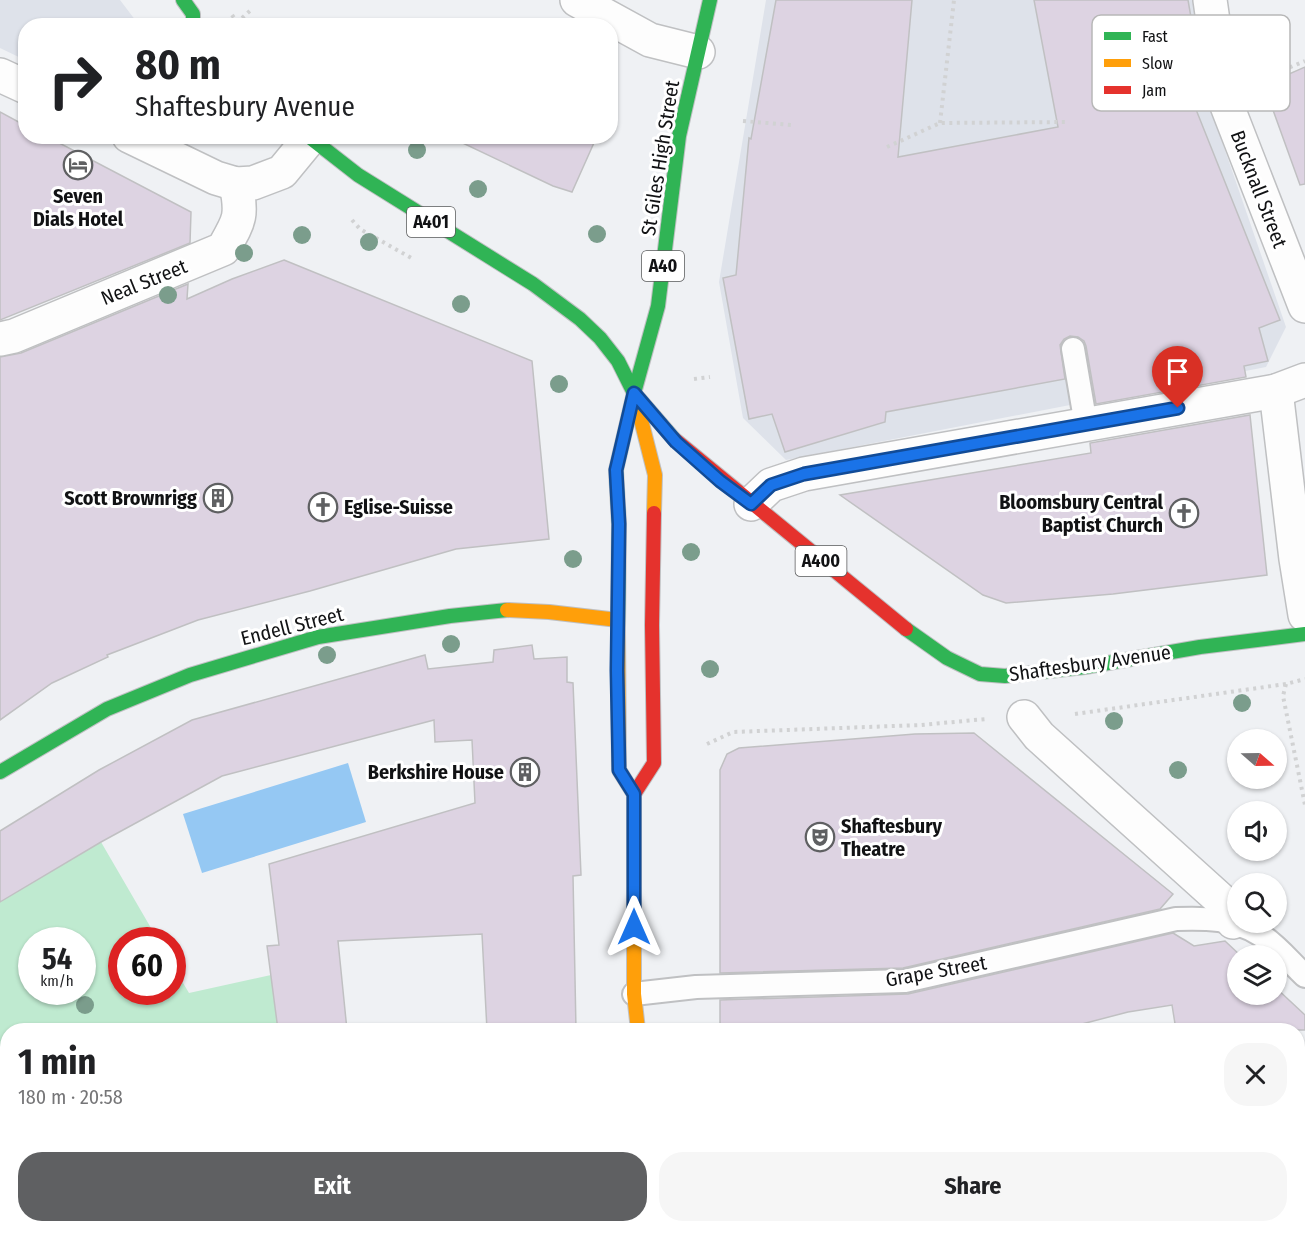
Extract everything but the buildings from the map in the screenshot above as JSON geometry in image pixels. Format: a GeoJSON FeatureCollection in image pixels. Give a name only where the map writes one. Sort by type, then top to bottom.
{"type":"FeatureCollection","features":[{"type":"Feature","properties":{"kind":"main road"},"geometry":{"type":"LineString","coordinates":[[183,0],[195,18]]}},
{"type":"Feature","properties":{"kind":"main road","name":"St Giles High Street"},"geometry":{"type":"LineString","coordinates":[[634,393],[658,306],[679,136],[710,0]]}},
{"type":"Feature","properties":{"kind":"main road","name":"Shaftesbury Avenue"},"geometry":{"type":"LineString","coordinates":[[318,144],[358,175],[564,307],[600,338],[618,361],[634,393],[676,442],[720,481],[891,618],[947,658],[980,674],[1005,676],[1305,634]]}},
{"type":"Feature","properties":{"kind":"main road"},"geometry":{"type":"LineString","coordinates":[[634,393],[655,475],[652,625],[654,762],[634,794],[634,994],[637,1023]]}},
{"type":"Feature","properties":{"kind":"main road","name":"A40"},"geometry":{"type":"LineString","coordinates":[[634,393],[616,470],[619,524],[619,770],[634,794]]}},
{"type":"Feature","properties":{"kind":"main road","name":"Endell Street"},"geometry":{"type":"LineString","coordinates":[[0,772],[107,709],[190,675],[318,637],[500,610],[618,620]]}},
{"type":"Feature","properties":{"kind":"street"},"geometry":{"type":"LineString","coordinates":[[577,0],[610,18]]}},
{"type":"Feature","properties":{"kind":"street","name":"Bucknall Street"},"geometry":{"type":"LineString","coordinates":[[1210,0],[1212,15]]}},
{"type":"Feature","properties":{"kind":"street"},"geometry":{"type":"LineString","coordinates":[[618,22],[650,40],[698,52]]}},
{"type":"Feature","properties":{"kind":"street"},"geometry":{"type":"LineString","coordinates":[[0,75],[18,83]]}},
{"type":"Feature","properties":{"kind":"street","name":"Bucknall Street"},"geometry":{"type":"LineString","coordinates":[[1229,111],[1305,306]]}},
{"type":"Feature","properties":{"kind":"street"},"geometry":{"type":"LineString","coordinates":[[146,144],[216,178],[236,184],[253,183],[282,172],[304,144]]}},
{"type":"Feature","properties":{"kind":"street","name":"Neal Street"},"geometry":{"type":"LineString","coordinates":[[0,339],[14,336],[223,249],[239,221],[240,206],[236,184]]}},
{"type":"Feature","properties":{"kind":"street"},"geometry":{"type":"LineString","coordinates":[[751,504],[771,485],[804,474],[1075,427],[1290,386],[1296,559],[1305,615]]}},
{"type":"Feature","properties":{"kind":"street"},"geometry":{"type":"LineString","coordinates":[[1024,717],[1039,736],[1222,901],[1227,911]]}},
{"type":"Feature","properties":{"kind":"lane"},"geometry":{"type":"LineString","coordinates":[[1073,349],[1075,427]]}},
{"type":"Feature","properties":{"kind":"lane","name":"Grape Street"},"geometry":{"type":"LineString","coordinates":[[634,994],[696,987],[905,981],[1176,919],[1205,918],[1227,921]]}},
{"type":"Feature","properties":{"kind":"lane"},"geometry":{"type":"LineString","coordinates":[[1258,933],[1305,976]]}},
{"type":"Feature","properties":{"kind":"path"},"geometry":{"type":"LineString","coordinates":[[940,123],[954,0]]}},
{"type":"Feature","properties":{"kind":"path"},"geometry":{"type":"LineString","coordinates":[[242,18],[252,9]]}},
{"type":"Feature","properties":{"kind":"path"},"geometry":{"type":"LineString","coordinates":[[1290,67],[1305,60]]}},
{"type":"Feature","properties":{"kind":"path"},"geometry":{"type":"LineString","coordinates":[[743,121],[791,125]]}},
{"type":"Feature","properties":{"kind":"path"},"geometry":{"type":"LineString","coordinates":[[887,147],[940,123],[1068,122]]}},
{"type":"Feature","properties":{"kind":"path"},"geometry":{"type":"LineString","coordinates":[[694,379],[710,378]]}},
{"type":"Feature","properties":{"kind":"path"},"geometry":{"type":"LineString","coordinates":[[1286,684],[1283,696],[1305,805]]}},
{"type":"Feature","properties":{"kind":"shaded area"},"geometry":{"type":"Polygon","coordinates":[[[0,0],[120,0],[134,18],[18,18],[18,57],[0,48],[0,0]]]}},
{"type":"Feature","properties":{"kind":"shaded area"},"geometry":{"type":"Polygon","coordinates":[[[766,0],[1196,0],[1198,15],[1092,15],[1092,111],[1214,111],[1217,127],[1286,327],[1266,367],[786,460],[743,418],[719,282],[766,0]]]}},
{"type":"Feature","properties":{"kind":"green space"},"geometry":{"type":"Polygon","coordinates":[[[101,842],[150,927],[108,927],[108,1005],[186,1005],[186,988],[189,993],[271,975],[277,1023],[0,1023],[0,902],[101,842]]]}},
{"type":"Feature","properties":{"kind":"water"},"geometry":{"type":"Polygon","coordinates":[[[348,763],[366,822],[202,873],[183,814],[348,763]]]}},
{"type":"Feature","properties":{"kind":"traffic: fast"},"geometry":{"type":"LineString","coordinates":[[183,0],[193,14],[193,18]]}},
{"type":"Feature","properties":{"kind":"traffic: fast"},"geometry":{"type":"LineString","coordinates":[[618,628],[619,524],[616,470],[658,306],[679,136],[710,0]]}},
{"type":"Feature","properties":{"kind":"traffic: fast"},"geometry":{"type":"LineString","coordinates":[[318,144],[358,175],[533,284],[580,319],[600,338],[618,361],[634,393],[674,439]]}},
{"type":"Feature","properties":{"kind":"traffic: fast"},"geometry":{"type":"LineString","coordinates":[[0,772],[107,709],[190,675],[318,637],[450,616],[507,610]]}},
{"type":"Feature","properties":{"kind":"traffic: fast"},"geometry":{"type":"LineString","coordinates":[[906,629],[947,658],[980,674],[1005,676],[1085,667],[1200,647],[1305,634]]}},
{"type":"Feature","properties":{"kind":"traffic: slow"},"geometry":{"type":"LineString","coordinates":[[636,400],[655,475],[654,513]]}},
{"type":"Feature","properties":{"kind":"traffic: slow"},"geometry":{"type":"LineString","coordinates":[[507,610],[618,620]]}},
{"type":"Feature","properties":{"kind":"traffic: slow"},"geometry":{"type":"LineString","coordinates":[[618,628],[619,770],[634,794],[634,994],[637,1023]]}},
{"type":"Feature","properties":{"kind":"traffic: jam"},"geometry":{"type":"LineString","coordinates":[[674,439],[906,629]]}},
{"type":"Feature","properties":{"kind":"traffic: jam"},"geometry":{"type":"LineString","coordinates":[[634,794],[654,763],[652,625],[654,513]]}},
{"type":"Feature","properties":{"kind":"place","name":"Seven Dials Hotel"},"geometry":{"type":"Point","coordinates":[78,165]}},
{"type":"Feature","properties":{"kind":"place","name":"Scott Brownrigg"},"geometry":{"type":"Point","coordinates":[218,498]}},
{"type":"Feature","properties":{"kind":"place","name":"Eglise-Suisse"},"geometry":{"type":"Point","coordinates":[323,507]}},
{"type":"Feature","properties":{"kind":"place","name":"Bloomsbury Central Baptist Church"},"geometry":{"type":"Point","coordinates":[1184,513]}},
{"type":"Feature","properties":{"kind":"place","name":"Berkshire House"},"geometry":{"type":"Point","coordinates":[525,772]}},
{"type":"Feature","properties":{"kind":"place","name":"Shaftesbury Theatre"},"geometry":{"type":"Point","coordinates":[820,837]}},
{"type":"Feature","properties":{"kind":"route"},"geometry":{"type":"LineString","coordinates":[[634,927],[634,794],[619,770],[617,670],[619,524],[616,470],[634,393],[676,442],[720,481],[751,504],[771,485],[804,474],[1178,408]]}}]}
